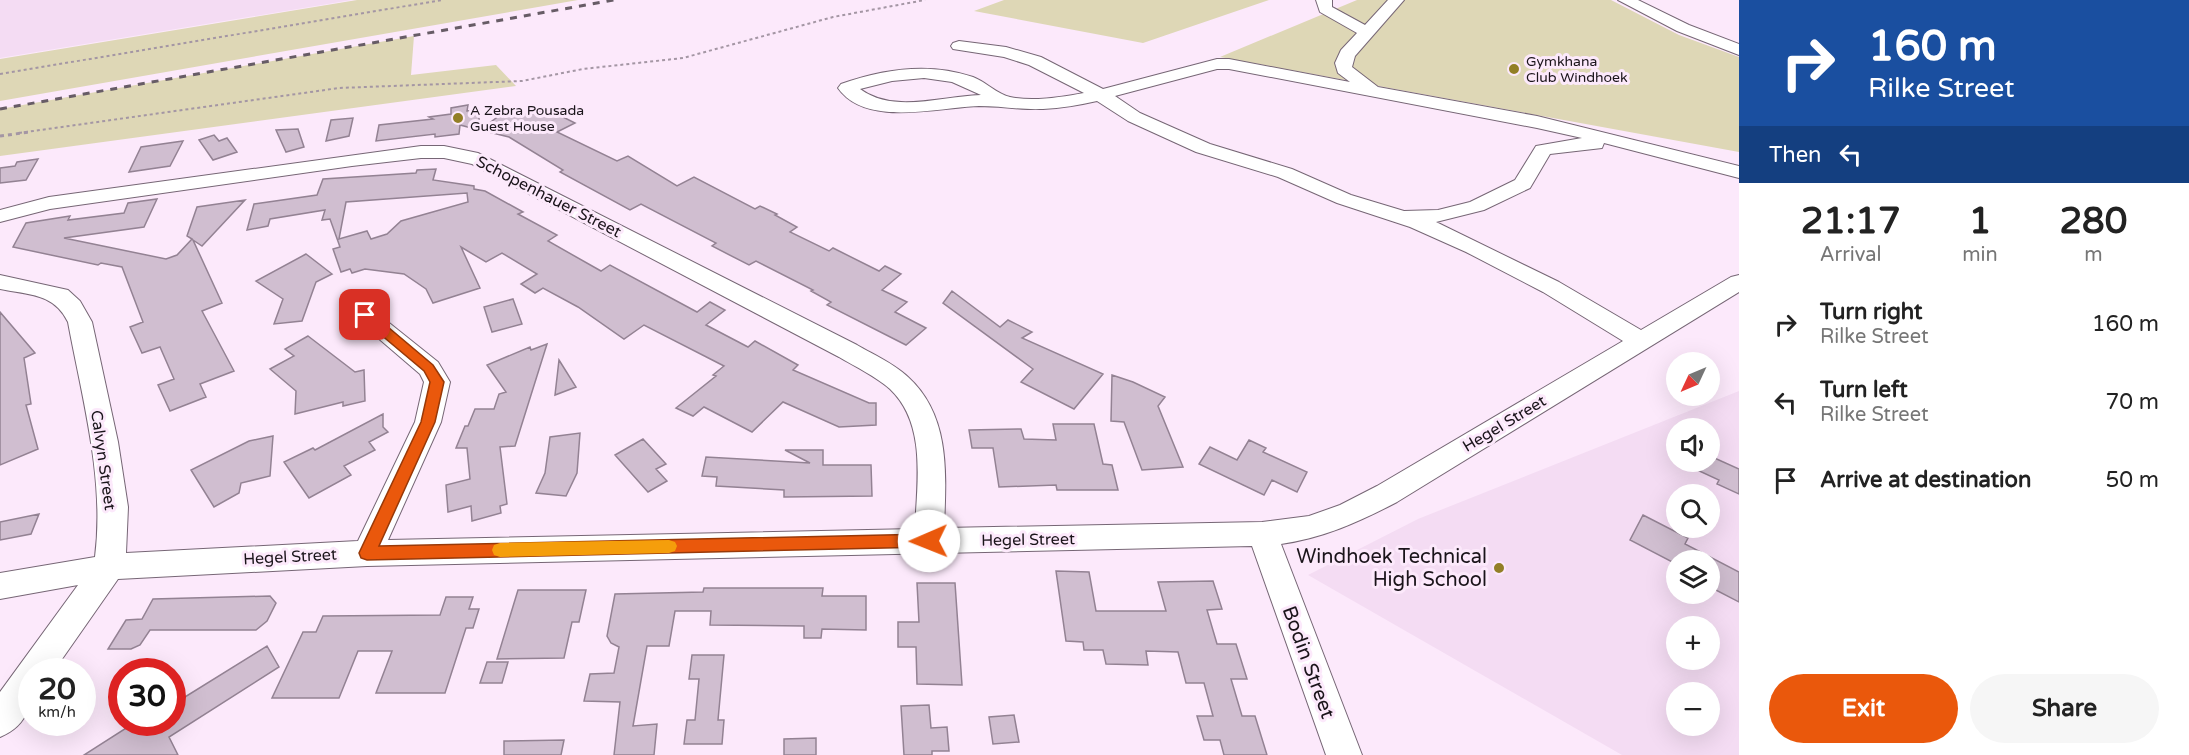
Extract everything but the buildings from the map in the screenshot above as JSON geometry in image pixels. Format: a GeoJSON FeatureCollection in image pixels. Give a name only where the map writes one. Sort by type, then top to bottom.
{"type":"FeatureCollection","features":[{"type":"Feature","properties":{"kind":"street"},"geometry":{"type":"LineString","coordinates":[[1324,0],[1325,9],[1366,32]]}},
{"type":"Feature","properties":{"kind":"street"},"geometry":{"type":"LineString","coordinates":[[1375,90],[1351,75],[1344,69],[1343,63],[1347,54],[1396,0]]}},
{"type":"Feature","properties":{"kind":"street"},"geometry":{"type":"LineString","coordinates":[[1626,0],[1683,28],[1739,50]]}},
{"type":"Feature","properties":{"kind":"street"},"geometry":{"type":"LineString","coordinates":[[959,46],[1006,52],[1035,60],[1098,93],[1134,117],[1203,148],[1285,173],[1344,199],[1402,216],[1474,247],[1641,341]]}},
{"type":"Feature","properties":{"kind":"street"},"geometry":{"type":"LineString","coordinates":[[1006,103],[969,82],[940,75],[879,79],[847,88],[855,95],[891,108],[973,101],[1006,103],[1054,102],[1217,64],[1229,64],[1537,122],[1739,157]]}},
{"type":"Feature","properties":{"kind":"street"},"geometry":{"type":"LineString","coordinates":[[1537,122],[1739,172]]}},
{"type":"Feature","properties":{"kind":"street"},"geometry":{"type":"LineString","coordinates":[[1402,216],[1438,216],[1477,206],[1523,184],[1543,150],[1576,144],[1629,144]]}},
{"type":"Feature","properties":{"kind":"street","name":"Schopenhauer Street"},"geometry":{"type":"LineString","coordinates":[[0,216],[21,209],[80,198],[352,160],[444,152],[478,159],[848,351],[900,383],[918,406],[930,442],[929,541]]}},
{"type":"Feature","properties":{"kind":"street","name":"Calvyn Street"},"geometry":{"type":"LineString","coordinates":[[0,282],[60,295],[72,306],[80,322],[104,442],[112,507],[109,567]]}},
{"type":"Feature","properties":{"kind":"street","name":"Hegel Street"},"geometry":{"type":"LineString","coordinates":[[0,586],[109,567],[367,553],[1262,534],[1310,528],[1350,513],[1387,494],[1739,282]]}},
{"type":"Feature","properties":{"kind":"street"},"geometry":{"type":"LineString","coordinates":[[365,315],[429,368],[437,382],[428,422],[367,553]]}},
{"type":"Feature","properties":{"kind":"street","name":"Bodin Street"},"geometry":{"type":"LineString","coordinates":[[1262,534],[1344,755]]}},
{"type":"Feature","properties":{"kind":"street"},"geometry":{"type":"LineString","coordinates":[[44,658],[109,567]]}},
{"type":"Feature","properties":{"kind":"street"},"geometry":{"type":"LineString","coordinates":[[0,720],[18,695]]}},
{"type":"Feature","properties":{"kind":"path"},"geometry":{"type":"LineString","coordinates":[[0,74],[442,0]]}},
{"type":"Feature","properties":{"kind":"path"},"geometry":{"type":"LineString","coordinates":[[0,135],[339,88],[522,81],[583,69],[683,58],[833,17],[925,0]]}},
{"type":"Feature","properties":{"kind":"shaded area"},"geometry":{"type":"Polygon","coordinates":[[[0,0],[352,0],[0,58],[0,0]]]}},
{"type":"Feature","properties":{"kind":"shaded area"},"geometry":{"type":"Polygon","coordinates":[[[357,0],[578,0],[0,101],[0,59],[357,0]]]}},
{"type":"Feature","properties":{"kind":"shaded area"},"geometry":{"type":"Polygon","coordinates":[[[1004,0],[1269,0],[1143,43],[974,11],[1004,0]]]}},
{"type":"Feature","properties":{"kind":"shaded area","name":"Gymkhana Club Windhoek"},"geometry":{"type":"Polygon","coordinates":[[[1357,0],[1611,0],[1679,35],[1739,57],[1739,152],[1220,57],[1357,0]]]}},
{"type":"Feature","properties":{"kind":"shaded area"},"geometry":{"type":"Polygon","coordinates":[[[414,36],[411,75],[496,65],[516,86],[0,156],[0,109],[414,36]]]}},
{"type":"Feature","properties":{"kind":"shaded area","name":"Windhoek Technical High School"},"geometry":{"type":"Polygon","coordinates":[[[1739,391],[1739,755],[1622,755],[1308,575],[1418,519],[1666,420],[1666,472],[1720,472],[1720,418],[1671,418],[1701,406],[1720,406],[1720,399],[1739,391]]]}},
{"type":"Feature","properties":{"kind":"railway"},"geometry":{"type":"LineString","coordinates":[[0,109],[614,0]]}},
{"type":"Feature","properties":{"kind":"slow traffic"},"geometry":{"type":"LineString","coordinates":[[500,550],[669,546]]}},
{"type":"Feature","properties":{"kind":"place","name":"Gymkhana Club Windhoek"},"geometry":{"type":"Point","coordinates":[1514,69]}},
{"type":"Feature","properties":{"kind":"place","name":"A Zebra Pousada Guest House"},"geometry":{"type":"Point","coordinates":[458,118]}},
{"type":"Feature","properties":{"kind":"place","name":"Windhoek Technical High School"},"geometry":{"type":"Point","coordinates":[1499,568]}},
{"type":"Feature","properties":{"kind":"route"},"geometry":{"type":"LineString","coordinates":[[365,315],[429,368],[437,382],[428,422],[367,553],[929,541]]}}]}
